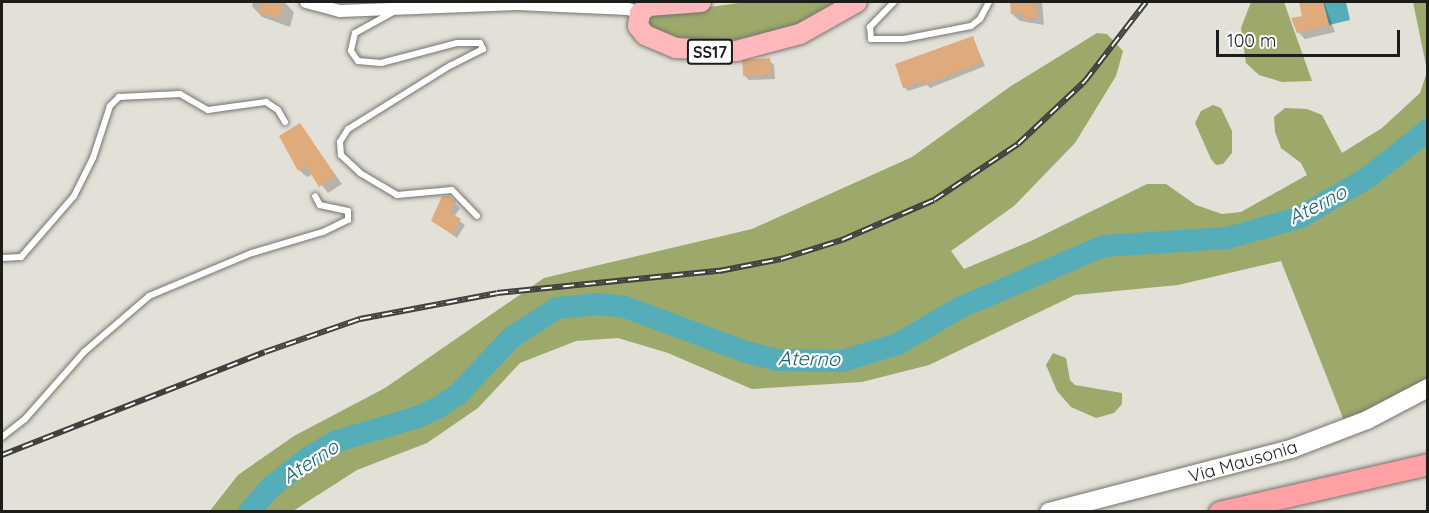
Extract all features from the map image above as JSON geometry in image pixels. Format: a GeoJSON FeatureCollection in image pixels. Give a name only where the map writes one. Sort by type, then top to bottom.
{"type":"FeatureCollection","features":[{"type":"Feature","properties":{"kind":"highway"},"geometry":{"type":"LineString","coordinates":[[1219,512],[1428,464]]}},
{"type":"Feature","properties":{"kind":"main road"},"geometry":{"type":"LineString","coordinates":[[640,13],[653,5],[701,2]]}},
{"type":"Feature","properties":{"kind":"main road","name":"SS17"},"geometry":{"type":"LineString","coordinates":[[640,13],[640,31],[661,43],[689,51],[723,52],[800,34],[857,2]]}},
{"type":"Feature","properties":{"kind":"main road","name":"Via Mausonia"},"geometry":{"type":"LineString","coordinates":[[1049,512],[1291,449],[1367,420],[1428,388]]}},
{"type":"Feature","properties":{"kind":"street"},"geometry":{"type":"LineString","coordinates":[[306,2],[335,11],[538,4],[628,9],[640,13]]}},
{"type":"Feature","properties":{"kind":"lane"},"geometry":{"type":"LineString","coordinates":[[894,2],[870,27],[871,39],[904,39],[971,26],[980,19],[989,2]]}},
{"type":"Feature","properties":{"kind":"lane"},"geometry":{"type":"LineString","coordinates":[[396,10],[355,33],[351,51],[358,61],[381,63],[457,43],[481,43],[483,51],[451,65],[348,129],[340,142],[341,155],[360,172],[397,195],[442,188],[452,190],[477,216]]}},
{"type":"Feature","properties":{"kind":"lane"},"geometry":{"type":"LineString","coordinates":[[2,258],[21,257],[68,204],[93,158],[110,106],[119,98],[180,94],[208,110],[266,102],[278,110],[285,122]]}},
{"type":"Feature","properties":{"kind":"lane"},"geometry":{"type":"LineString","coordinates":[[2,437],[25,419],[92,344],[149,296],[252,253],[323,232],[348,220],[348,211],[322,206],[315,196]]}},
{"type":"Feature","properties":{"kind":"green space"},"geometry":{"type":"Polygon","coordinates":[[[746,2],[841,2],[804,22],[734,42],[701,44],[667,37],[647,25],[652,15],[746,2]]]}},
{"type":"Feature","properties":{"kind":"green space"},"geometry":{"type":"Polygon","coordinates":[[[1251,2],[1284,2],[1312,81],[1282,82],[1259,75],[1246,63],[1241,28],[1251,2]]]}},
{"type":"Feature","properties":{"kind":"green space"},"geometry":{"type":"Polygon","coordinates":[[[1413,2],[1427,2],[1427,70],[1413,2]]]}},
{"type":"Feature","properties":{"kind":"green space"},"geometry":{"type":"Polygon","coordinates":[[[1097,33],[1107,34],[1123,51],[1116,76],[1075,143],[1014,206],[951,251],[964,269],[1031,241],[1147,184],[1166,184],[1196,205],[1222,214],[1241,212],[1307,175],[1301,163],[1281,148],[1275,132],[1274,117],[1285,108],[1307,109],[1322,115],[1342,153],[1382,128],[1420,93],[1427,72],[1427,378],[1345,423],[1281,261],[1178,285],[1075,295],[929,365],[862,382],[752,389],[668,353],[618,338],[576,341],[520,363],[478,408],[427,443],[357,470],[293,511],[209,512],[238,475],[294,436],[385,388],[544,278],[752,229],[912,157],[1011,86],[1097,33]]]}},
{"type":"Feature","properties":{"kind":"green space"},"geometry":{"type":"Polygon","coordinates":[[[1213,105],[1221,108],[1232,131],[1232,153],[1223,164],[1216,165],[1195,123],[1201,111],[1213,105]]]}},
{"type":"Feature","properties":{"kind":"green space"},"geometry":{"type":"Polygon","coordinates":[[[1053,353],[1066,358],[1070,380],[1075,385],[1122,393],[1122,404],[1114,413],[1096,418],[1071,407],[1057,391],[1046,365],[1053,353]]]}},
{"type":"Feature","properties":{"kind":"water"},"geometry":{"type":"Polygon","coordinates":[[[1323,2],[1346,2],[1350,20],[1329,25],[1323,2]]]}},
{"type":"Feature","properties":{"kind":"building"},"geometry":{"type":"Polygon","coordinates":[[[261,2],[284,2],[280,18],[258,13],[261,2]]]}},
{"type":"Feature","properties":{"kind":"building"},"geometry":{"type":"Polygon","coordinates":[[[1010,2],[1036,2],[1037,18],[1023,19],[1023,13],[1011,14],[1010,2]]]}},
{"type":"Feature","properties":{"kind":"building"},"geometry":{"type":"Polygon","coordinates":[[[1299,2],[1323,2],[1329,25],[1297,33],[1291,18],[1302,16],[1299,2]]]}},
{"type":"Feature","properties":{"kind":"building"},"geometry":{"type":"Polygon","coordinates":[[[973,36],[982,62],[925,85],[924,81],[903,88],[895,64],[973,36]]]}},
{"type":"Feature","properties":{"kind":"building"},"geometry":{"type":"Polygon","coordinates":[[[770,58],[771,74],[743,76],[742,60],[770,58]]]}},
{"type":"Feature","properties":{"kind":"building"},"geometry":{"type":"Polygon","coordinates":[[[300,123],[336,176],[319,187],[306,166],[298,171],[279,136],[300,123]]]}},
{"type":"Feature","properties":{"kind":"building"},"geometry":{"type":"Polygon","coordinates":[[[442,196],[449,196],[456,202],[449,212],[461,219],[452,234],[431,221],[442,196]]]}},
{"type":"Feature","properties":{"kind":"waterway","name":"Aterno"},"geometry":{"type":"LineString","coordinates":[[249,512],[272,486],[309,457],[337,441],[418,417],[439,407],[458,394],[512,337],[557,308],[598,304],[625,307],[746,352],[778,360],[842,361],[898,344],[959,308],[1104,246],[1227,238],[1301,217],[1367,178],[1428,130]]}},
{"type":"Feature","properties":{"kind":"railway"},"geometry":{"type":"LineString","coordinates":[[2,455],[265,352],[360,319],[497,293],[719,271],[781,259],[842,240],[934,200],[1018,144],[1085,81],[1146,2]]}}]}
